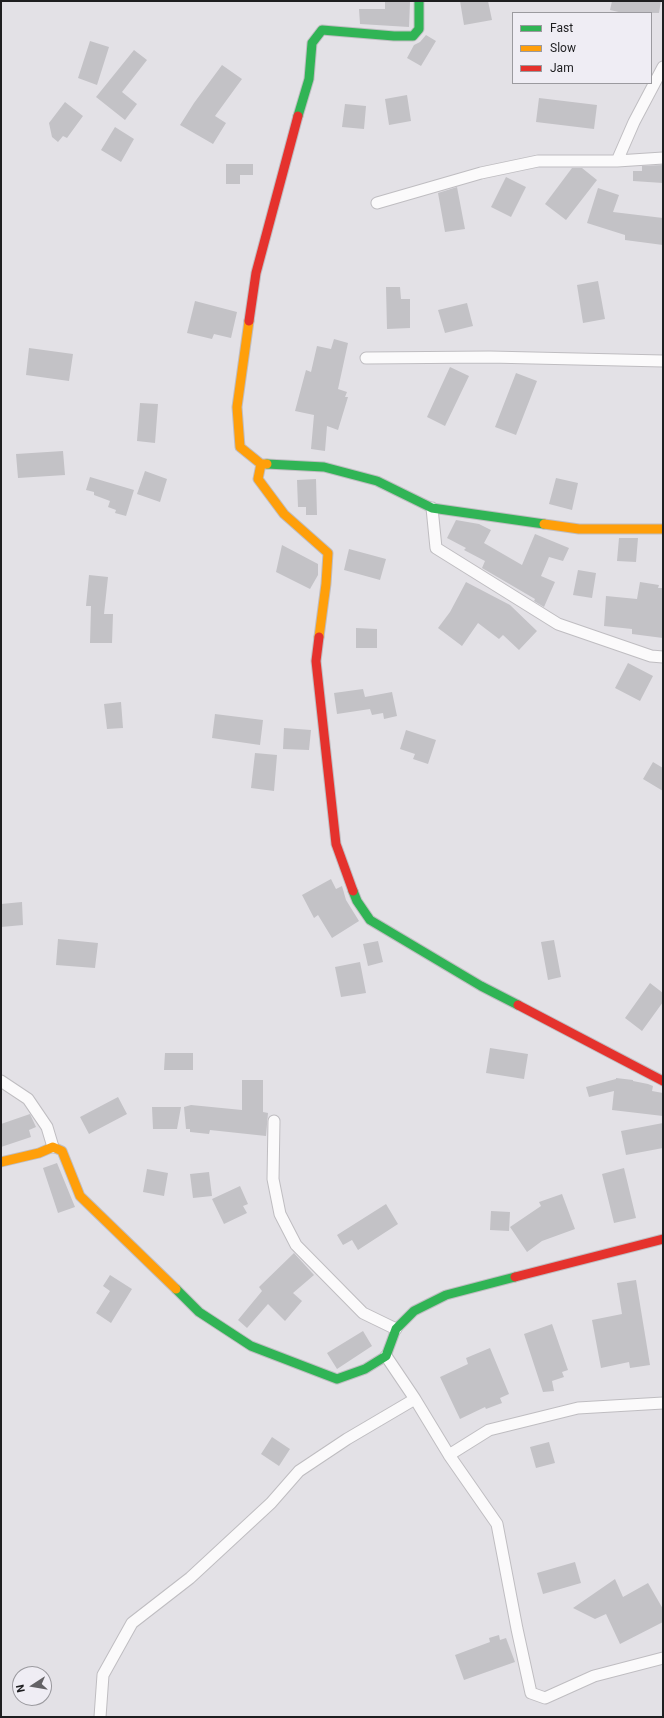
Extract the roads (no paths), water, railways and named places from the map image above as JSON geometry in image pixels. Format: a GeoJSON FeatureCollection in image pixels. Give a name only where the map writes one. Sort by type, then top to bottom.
{"type":"FeatureCollection","features":[{"type":"Feature","properties":{"kind":"street"},"geometry":{"type":"LineString","coordinates":[[419,1],[419,29],[413,36],[394,36],[322,30],[312,43],[309,79],[256,272],[236,407],[240,447],[262,464],[324,467],[377,481],[432,508],[579,529],[663,528]]}},
{"type":"Feature","properties":{"kind":"street"},"geometry":{"type":"LineString","coordinates":[[616,161],[634,122],[663,67]]}},
{"type":"Feature","properties":{"kind":"street"},"geometry":{"type":"LineString","coordinates":[[377,202],[481,173],[538,162],[616,161],[663,158]]}},
{"type":"Feature","properties":{"kind":"street"},"geometry":{"type":"LineString","coordinates":[[366,358],[490,356],[663,362]]}},
{"type":"Feature","properties":{"kind":"street"},"geometry":{"type":"LineString","coordinates":[[262,464],[258,479],[284,514],[328,553],[326,584],[316,661],[332,793],[336,844],[357,901],[370,920],[419,950],[481,986],[578,1035],[617,1058],[663,1081]]}},
{"type":"Feature","properties":{"kind":"street"},"geometry":{"type":"LineString","coordinates":[[432,508],[436,548],[470,571],[558,624],[651,656],[663,657]]}},
{"type":"Feature","properties":{"kind":"street"},"geometry":{"type":"LineString","coordinates":[[1,1081],[28,1099],[47,1127],[53,1147]]}},
{"type":"Feature","properties":{"kind":"street"},"geometry":{"type":"LineString","coordinates":[[274,1121],[273,1179],[280,1214],[296,1245],[363,1313],[396,1329]]}},
{"type":"Feature","properties":{"kind":"street"},"geometry":{"type":"LineString","coordinates":[[1,1162],[39,1153],[53,1147],[62,1151],[80,1196],[199,1312],[251,1346],[337,1379],[365,1369],[386,1356],[396,1329],[414,1311],[446,1295],[663,1239]]}},
{"type":"Feature","properties":{"kind":"street"},"geometry":{"type":"LineString","coordinates":[[386,1356],[415,1399],[448,1455],[497,1524],[516,1629],[531,1693],[545,1698],[594,1676],[663,1658]]}},
{"type":"Feature","properties":{"kind":"street"},"geometry":{"type":"LineString","coordinates":[[100,1717],[103,1675],[132,1623],[190,1578],[271,1504],[299,1471],[347,1439],[415,1399]]}},
{"type":"Feature","properties":{"kind":"street"},"geometry":{"type":"LineString","coordinates":[[448,1455],[489,1430],[578,1408],[663,1403]]}}]}
